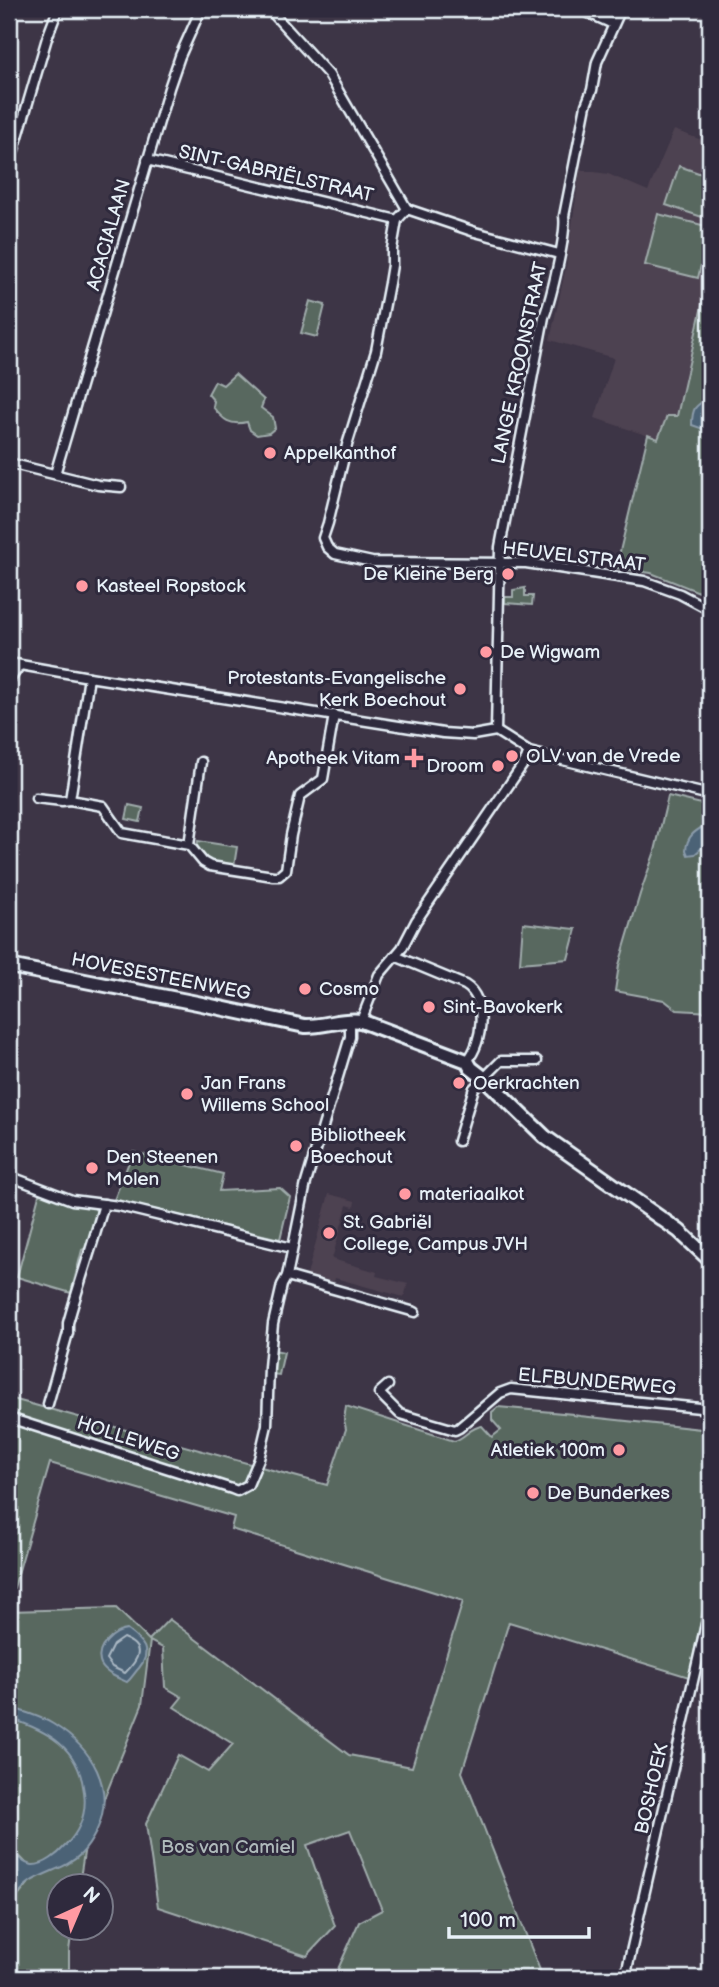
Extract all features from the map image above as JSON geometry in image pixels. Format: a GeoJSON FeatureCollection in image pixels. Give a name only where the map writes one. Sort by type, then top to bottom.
{"type":"FeatureCollection","features":[{"type":"Feature","properties":{"kind":"street"},"geometry":{"type":"LineString","coordinates":[[9,167],[58,9]]}},
{"type":"Feature","properties":{"kind":"street","name":"ACACIALAAN"},"geometry":{"type":"LineString","coordinates":[[55,474],[173,77],[201,9]]}},
{"type":"Feature","properties":{"kind":"street"},"geometry":{"type":"LineString","coordinates":[[269,9],[329,75],[407,209],[475,232],[559,254]]}},
{"type":"Feature","properties":{"kind":"street"},"geometry":{"type":"LineString","coordinates":[[580,9],[613,24]]}},
{"type":"Feature","properties":{"kind":"street","name":"LANGE KROONSTRAAT"},"geometry":{"type":"LineString","coordinates":[[496,731],[499,562],[512,479],[544,317],[550,300],[586,105],[597,62],[621,9]]}},
{"type":"Feature","properties":{"kind":"street","name":"SINT-GABRIËLSTRAAT"},"geometry":{"type":"LineString","coordinates":[[147,160],[397,220]]}},
{"type":"Feature","properties":{"kind":"street"},"geometry":{"type":"LineString","coordinates":[[397,220],[407,209]]}},
{"type":"Feature","properties":{"kind":"street","name":"HEUVELSTRAAT"},"geometry":{"type":"LineString","coordinates":[[397,220],[391,274],[376,351],[344,455],[323,538],[327,547],[342,557],[372,562],[499,562],[552,566],[644,581],[680,594],[710,610]]}},
{"type":"Feature","properties":{"kind":"street"},"geometry":{"type":"LineString","coordinates":[[9,463],[98,485],[121,487]]}},
{"type":"Feature","properties":{"kind":"street"},"geometry":{"type":"LineString","coordinates":[[9,663],[443,733],[473,735],[496,731],[528,752],[710,795]]}},
{"type":"Feature","properties":{"kind":"street"},"geometry":{"type":"LineString","coordinates":[[9,681],[20,665]]}},
{"type":"Feature","properties":{"kind":"street"},"geometry":{"type":"LineString","coordinates":[[70,800],[89,677]]}},
{"type":"Feature","properties":{"kind":"street"},"geometry":{"type":"LineString","coordinates":[[36,798],[103,806],[122,833],[189,845],[202,862],[210,866],[279,876],[286,870],[300,796],[323,779],[334,715]]}},
{"type":"Feature","properties":{"kind":"street"},"geometry":{"type":"LineString","coordinates":[[415,1312],[287,1276],[292,1248],[306,1183],[356,1020],[379,975],[402,948],[416,921],[526,760],[528,752]]}},
{"type":"Feature","properties":{"kind":"street"},"geometry":{"type":"LineString","coordinates":[[189,845],[201,762]]}},
{"type":"Feature","properties":{"kind":"street"},"geometry":{"type":"LineString","coordinates":[[395,956],[465,985],[474,992],[480,1030],[475,1050],[467,1061]]}},
{"type":"Feature","properties":{"kind":"street","name":"HOVESESTEENWEG"},"geometry":{"type":"LineString","coordinates":[[9,966],[305,1027],[356,1020]]}},
{"type":"Feature","properties":{"kind":"street"},"geometry":{"type":"LineString","coordinates":[[356,1020],[467,1061],[471,1068],[545,1137],[679,1231],[710,1260]]}},
{"type":"Feature","properties":{"kind":"street"},"geometry":{"type":"LineString","coordinates":[[458,1141],[474,1088],[501,1061],[537,1060]]}},
{"type":"Feature","properties":{"kind":"street"},"geometry":{"type":"LineString","coordinates":[[9,1176],[72,1200],[104,1204],[292,1248]]}},
{"type":"Feature","properties":{"kind":"street"},"geometry":{"type":"LineString","coordinates":[[48,1404],[68,1333],[68,1324],[104,1204]]}},
{"type":"Feature","properties":{"kind":"street","name":"HOLLEWEG"},"geometry":{"type":"LineString","coordinates":[[9,1418],[237,1490],[248,1485],[259,1459],[267,1424],[272,1332],[282,1285],[287,1276]]}},
{"type":"Feature","properties":{"kind":"street"},"geometry":{"type":"LineString","coordinates":[[370,1401],[388,1385]]}},
{"type":"Feature","properties":{"kind":"street","name":"ELFBUNDERWEG"},"geometry":{"type":"LineString","coordinates":[[379,1393],[400,1414],[449,1429],[459,1427],[500,1393],[511,1389],[710,1409]]}},
{"type":"Feature","properties":{"kind":"street","name":"BOSHOEK"},"geometry":{"type":"LineString","coordinates":[[625,1978],[710,1607]]}},
{"type":"Feature","properties":{"kind":"shaded area"},"geometry":{"type":"Polygon","coordinates":[[[674,130],[710,143],[710,281],[677,416],[667,416],[658,439],[595,418],[614,358],[550,340],[566,267],[580,170],[608,174],[648,191],[674,130]]]}},
{"type":"Feature","properties":{"kind":"shaded area","name":"St. Gabriël College, Campus JVH"},"geometry":{"type":"Polygon","coordinates":[[[329,1194],[355,1201],[354,1207],[347,1205],[332,1259],[377,1272],[376,1276],[408,1284],[404,1297],[335,1278],[334,1282],[307,1275],[329,1194]]]}},
{"type":"Feature","properties":{"kind":"green space"},"geometry":{"type":"Polygon","coordinates":[[[679,166],[710,177],[710,192],[702,217],[666,205],[679,166]]]}},
{"type":"Feature","properties":{"kind":"green space"},"geometry":{"type":"Polygon","coordinates":[[[658,214],[710,227],[698,278],[645,265],[658,214]]]}},
{"type":"Feature","properties":{"kind":"green space"},"geometry":{"type":"Polygon","coordinates":[[[710,281],[710,567],[699,592],[651,573],[616,568],[648,435],[658,439],[667,416],[677,416],[710,281]]]}},
{"type":"Feature","properties":{"kind":"green space"},"geometry":{"type":"Polygon","coordinates":[[[310,301],[325,305],[317,337],[301,333],[310,301]]]}},
{"type":"Feature","properties":{"kind":"green space"},"geometry":{"type":"Polygon","coordinates":[[[235,374],[264,400],[261,408],[273,417],[275,428],[269,433],[257,435],[250,430],[247,422],[227,421],[213,407],[214,401],[208,394],[215,381],[223,385],[235,374]]]}},
{"type":"Feature","properties":{"kind":"green space"},"geometry":{"type":"Polygon","coordinates":[[[525,588],[525,596],[533,596],[532,605],[505,603],[505,597],[513,597],[513,590],[525,588]]]}},
{"type":"Feature","properties":{"kind":"green space"},"geometry":{"type":"Polygon","coordinates":[[[668,796],[710,806],[710,1012],[677,1010],[664,1000],[615,991],[619,965],[655,851],[668,796]]]}},
{"type":"Feature","properties":{"kind":"green space"},"geometry":{"type":"Polygon","coordinates":[[[129,805],[143,808],[140,822],[126,819],[129,805]]]}},
{"type":"Feature","properties":{"kind":"green space"},"geometry":{"type":"Polygon","coordinates":[[[198,841],[237,847],[234,866],[208,861],[197,847],[198,841]]]}},
{"type":"Feature","properties":{"kind":"green space"},"geometry":{"type":"Polygon","coordinates":[[[523,923],[576,929],[568,959],[520,963],[523,923]]]}},
{"type":"Feature","properties":{"kind":"green space"},"geometry":{"type":"Polygon","coordinates":[[[133,1152],[223,1174],[219,1191],[280,1188],[290,1197],[280,1239],[114,1200],[133,1152]]]}},
{"type":"Feature","properties":{"kind":"green space"},"geometry":{"type":"Polygon","coordinates":[[[40,1191],[58,1199],[93,1206],[97,1212],[86,1248],[82,1250],[71,1293],[17,1277],[40,1191]]]}},
{"type":"Feature","properties":{"kind":"green space"},"geometry":{"type":"Polygon","coordinates":[[[274,1350],[284,1352],[279,1375],[271,1374],[274,1350]]]}},
{"type":"Feature","properties":{"kind":"green space","name":"Bos van Camiel"},"geometry":{"type":"Polygon","coordinates":[[[9,1398],[327,1485],[346,1429],[346,1406],[454,1441],[482,1426],[492,1437],[501,1430],[492,1420],[492,1412],[498,1407],[710,1430],[710,1564],[689,1677],[509,1622],[462,1772],[543,1978],[334,1978],[359,1922],[382,1910],[350,1830],[307,1845],[335,1926],[307,1956],[158,1907],[146,1824],[178,1755],[208,1772],[233,1744],[174,1707],[182,1697],[165,1687],[163,1648],[150,1641],[142,1705],[85,1846],[81,1871],[46,1871],[46,1941],[70,1941],[69,1978],[9,1978],[9,1912],[28,1884],[26,1863],[9,1845],[9,1611],[116,1608],[149,1640],[169,1619],[349,1755],[412,1767],[463,1601],[231,1529],[234,1517],[50,1463],[9,1605],[9,1398]]]}},
{"type":"Feature","properties":{"kind":"water"},"geometry":{"type":"Polygon","coordinates":[[[710,397],[710,424],[703,429],[692,425],[695,408],[710,397]]]}},
{"type":"Feature","properties":{"kind":"water"},"geometry":{"type":"Polygon","coordinates":[[[706,825],[710,825],[710,841],[695,854],[688,855],[686,850],[690,838],[706,825]]]}},
{"type":"Feature","properties":{"kind":"water"},"geometry":{"type":"Polygon","coordinates":[[[127,1630],[142,1643],[146,1652],[143,1662],[127,1682],[104,1669],[99,1656],[107,1641],[117,1633],[127,1630]]]}},
{"type":"Feature","properties":{"kind":"water"},"geometry":{"type":"Polygon","coordinates":[[[9,1707],[48,1721],[67,1734],[89,1757],[97,1770],[104,1800],[102,1816],[86,1849],[70,1863],[46,1871],[46,1874],[26,1885],[9,1912],[9,1845],[26,1863],[38,1865],[47,1861],[75,1834],[85,1800],[81,1776],[68,1752],[49,1735],[9,1718],[9,1707]]]}},
{"type":"Feature","properties":{"kind":"place","name":"Appelkanthof"},"geometry":{"type":"Point","coordinates":[270,453]}},
{"type":"Feature","properties":{"kind":"place","name":"De Kleine Berg"},"geometry":{"type":"Point","coordinates":[508,574]}},
{"type":"Feature","properties":{"kind":"place","name":"Kasteel Ropstock"},"geometry":{"type":"Point","coordinates":[82,586]}},
{"type":"Feature","properties":{"kind":"place","name":"De Wigwam"},"geometry":{"type":"Point","coordinates":[486,652]}},
{"type":"Feature","properties":{"kind":"place","name":"Protestants-Evangelische Kerk Boechout"},"geometry":{"type":"Point","coordinates":[460,689]}},
{"type":"Feature","properties":{"kind":"place","name":"OLV van de Vrede"},"geometry":{"type":"Point","coordinates":[512,756]}},
{"type":"Feature","properties":{"kind":"place","name":"Apotheek Vitam"},"geometry":{"type":"Point","coordinates":[414,758]}},
{"type":"Feature","properties":{"kind":"place","name":"Droom"},"geometry":{"type":"Point","coordinates":[498,766]}},
{"type":"Feature","properties":{"kind":"place","name":"Cosmo"},"geometry":{"type":"Point","coordinates":[305,989]}},
{"type":"Feature","properties":{"kind":"place","name":"Sint-Bavokerk"},"geometry":{"type":"Point","coordinates":[429,1007]}},
{"type":"Feature","properties":{"kind":"place","name":"Oerkrachten"},"geometry":{"type":"Point","coordinates":[459,1083]}},
{"type":"Feature","properties":{"kind":"place","name":"Jan Frans Willems School"},"geometry":{"type":"Point","coordinates":[187,1094]}},
{"type":"Feature","properties":{"kind":"place","name":"Bibliotheek Boechout"},"geometry":{"type":"Point","coordinates":[296,1146]}},
{"type":"Feature","properties":{"kind":"place","name":"Den Steenen Molen"},"geometry":{"type":"Point","coordinates":[92,1168]}},
{"type":"Feature","properties":{"kind":"place","name":"materiaalkot"},"geometry":{"type":"Point","coordinates":[405,1194]}},
{"type":"Feature","properties":{"kind":"place","name":"St. Gabriël College, Campus JVH"},"geometry":{"type":"Point","coordinates":[329,1233]}},
{"type":"Feature","properties":{"kind":"place","name":"Atletiek 100m"},"geometry":{"type":"Point","coordinates":[619,1450]}},
{"type":"Feature","properties":{"kind":"place","name":"De Bunderkes"},"geometry":{"type":"Point","coordinates":[533,1493]}}]}
